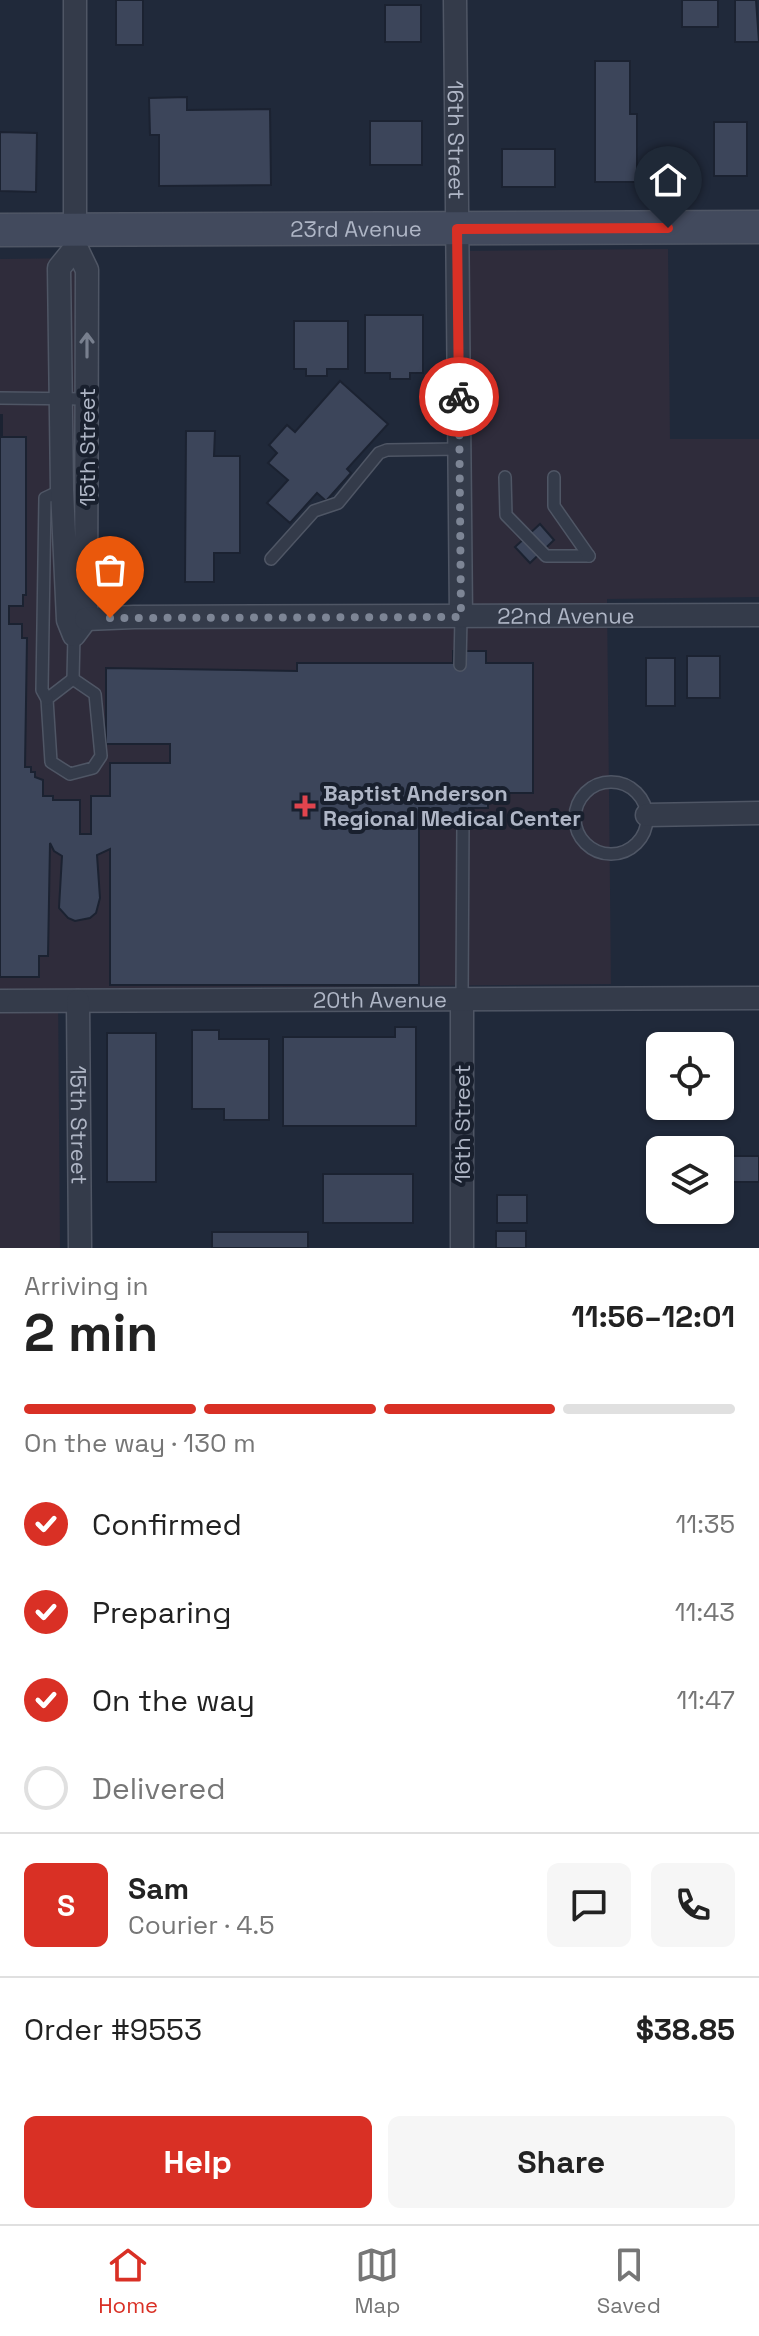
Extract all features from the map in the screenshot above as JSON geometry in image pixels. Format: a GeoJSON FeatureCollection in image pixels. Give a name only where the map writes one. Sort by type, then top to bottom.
{"type":"FeatureCollection","features":[{"type":"Feature","properties":{"kind":"main road","name":"23rd Avenue"},"geometry":{"type":"LineString","coordinates":[[0,230],[75,238],[457,229],[759,227]]}},
{"type":"Feature","properties":{"kind":"street","name":"15th Street"},"geometry":{"type":"LineString","coordinates":[[75,0],[75,238],[87,270],[87,399],[80,627],[68,620],[62,490],[59,268],[75,238]]}},
{"type":"Feature","properties":{"kind":"street","name":"16th Street"},"geometry":{"type":"LineString","coordinates":[[455,0],[461,617]]}},
{"type":"Feature","properties":{"kind":"street","name":"22nd Avenue"},"geometry":{"type":"LineString","coordinates":[[80,627],[134,617],[759,615]]}},
{"type":"Feature","properties":{"kind":"street"},"geometry":{"type":"LineString","coordinates":[[647,815],[759,813]]}},
{"type":"Feature","properties":{"kind":"street","name":"20th Avenue"},"geometry":{"type":"LineString","coordinates":[[0,1001],[759,998]]}},
{"type":"Feature","properties":{"kind":"street","name":"16th Street"},"geometry":{"type":"LineString","coordinates":[[462,1000],[462,1248]]}},
{"type":"Feature","properties":{"kind":"street","name":"15th Street"},"geometry":{"type":"LineString","coordinates":[[78,1001],[80,1248]]}},
{"type":"Feature","properties":{"kind":"lane"},"geometry":{"type":"LineString","coordinates":[[0,398],[87,399]]}},
{"type":"Feature","properties":{"kind":"lane"},"geometry":{"type":"LineString","coordinates":[[271,559],[314,511],[338,503],[379,453],[387,450],[460,449]]}},
{"type":"Feature","properties":{"kind":"lane"},"geometry":{"type":"LineString","coordinates":[[505,477],[506,515],[546,556],[589,556],[554,506],[554,477]]}},
{"type":"Feature","properties":{"kind":"lane"},"geometry":{"type":"LineString","coordinates":[[62,490],[45,498],[42,690],[47,699],[51,762],[70,774],[93,768],[101,756],[95,694],[73,679]]}},
{"type":"Feature","properties":{"kind":"lane"},"geometry":{"type":"LineString","coordinates":[[460,665],[461,617]]}},
{"type":"Feature","properties":{"kind":"lane"},"geometry":{"type":"LineString","coordinates":[[47,699],[73,679],[80,627]]}},
{"type":"Feature","properties":{"kind":"lane"},"geometry":{"type":"LineString","coordinates":[[606,782],[633,789],[645,805],[647,815],[647,826],[636,845],[616,854],[595,851],[586,844],[576,827],[577,807],[581,798],[596,785],[606,782]]}},
{"type":"Feature","properties":{"kind":"lane"},"geometry":{"type":"LineString","coordinates":[[462,1000],[463,821]]}},
{"type":"Feature","properties":{"kind":"shaded area","name":"Baptist Anderson Regional Medical Center"},"geometry":{"type":"Polygon","coordinates":[[[668,249],[670,439],[759,439],[759,597],[607,599],[611,984],[58,989],[60,1248],[0,1248],[0,259],[87,258],[91,629],[472,625],[469,251],[668,249]]]}},
{"type":"Feature","properties":{"kind":"building"},"geometry":{"type":"Polygon","coordinates":[[[116,0],[143,0],[143,45],[116,45],[116,0]]]}},
{"type":"Feature","properties":{"kind":"building"},"geometry":{"type":"Polygon","coordinates":[[[682,0],[718,0],[718,27],[682,27],[682,0]]]}},
{"type":"Feature","properties":{"kind":"building"},"geometry":{"type":"Polygon","coordinates":[[[735,0],[756,0],[759,42],[735,42],[735,0]]]}},
{"type":"Feature","properties":{"kind":"building"},"geometry":{"type":"Polygon","coordinates":[[[385,5],[421,5],[421,42],[385,42],[385,5]]]}},
{"type":"Feature","properties":{"kind":"building"},"geometry":{"type":"Polygon","coordinates":[[[595,61],[630,61],[630,114],[637,114],[637,182],[595,182],[595,61]]]}},
{"type":"Feature","properties":{"kind":"building"},"geometry":{"type":"Polygon","coordinates":[[[187,97],[187,110],[270,109],[271,185],[159,186],[159,135],[150,135],[149,98],[187,97]]]}},
{"type":"Feature","properties":{"kind":"building"},"geometry":{"type":"Polygon","coordinates":[[[370,121],[422,121],[422,165],[370,165],[370,121]]]}},
{"type":"Feature","properties":{"kind":"building"},"geometry":{"type":"Polygon","coordinates":[[[714,122],[747,122],[747,176],[714,176],[714,122]]]}},
{"type":"Feature","properties":{"kind":"building"},"geometry":{"type":"Polygon","coordinates":[[[0,132],[37,133],[36,192],[0,191],[0,132]]]}},
{"type":"Feature","properties":{"kind":"building"},"geometry":{"type":"Polygon","coordinates":[[[502,149],[555,149],[555,187],[502,187],[502,149]]]}},
{"type":"Feature","properties":{"kind":"building"},"geometry":{"type":"Polygon","coordinates":[[[365,315],[423,315],[423,373],[410,373],[410,379],[390,379],[390,373],[365,373],[365,315]]]}},
{"type":"Feature","properties":{"kind":"building"},"geometry":{"type":"Polygon","coordinates":[[[294,321],[348,321],[348,369],[327,369],[327,376],[306,376],[306,369],[294,369],[294,321]]]}},
{"type":"Feature","properties":{"kind":"building"},"geometry":{"type":"Polygon","coordinates":[[[340,381],[388,424],[347,469],[351,473],[326,501],[317,493],[290,523],[267,503],[288,480],[268,463],[277,453],[269,445],[287,425],[295,432],[340,381]]]}},
{"type":"Feature","properties":{"kind":"building"},"geometry":{"type":"Polygon","coordinates":[[[0,415],[2,437],[26,437],[26,595],[23,595],[23,606],[9,606],[9,624],[22,624],[22,638],[27,638],[25,767],[31,767],[35,777],[43,780],[43,796],[53,796],[53,800],[80,800],[80,834],[91,834],[91,796],[110,796],[110,763],[170,763],[170,744],[106,744],[106,668],[297,671],[297,663],[453,663],[453,651],[486,651],[486,663],[533,663],[533,793],[504,793],[504,798],[488,798],[488,808],[469,808],[469,814],[421,814],[419,808],[419,985],[110,985],[110,849],[97,855],[100,898],[96,913],[90,918],[75,921],[59,908],[62,856],[54,851],[50,843],[48,956],[39,956],[39,977],[0,977],[0,415]]]}},
{"type":"Feature","properties":{"kind":"building"},"geometry":{"type":"Polygon","coordinates":[[[186,431],[215,431],[214,456],[240,456],[240,553],[214,553],[214,582],[185,582],[186,431]]]}},
{"type":"Feature","properties":{"kind":"building"},"geometry":{"type":"Polygon","coordinates":[[[540,524],[554,540],[530,563],[515,547],[540,524]]]}},
{"type":"Feature","properties":{"kind":"building"},"geometry":{"type":"Polygon","coordinates":[[[687,656],[720,656],[720,698],[687,698],[687,656]]]}},
{"type":"Feature","properties":{"kind":"building"},"geometry":{"type":"Polygon","coordinates":[[[646,658],[675,658],[675,706],[646,706],[646,658]]]}},
{"type":"Feature","properties":{"kind":"building"},"geometry":{"type":"Polygon","coordinates":[[[395,1027],[416,1027],[416,1126],[283,1126],[283,1037],[395,1037],[395,1027]]]}},
{"type":"Feature","properties":{"kind":"building"},"geometry":{"type":"Polygon","coordinates":[[[192,1030],[219,1030],[219,1039],[269,1039],[269,1120],[224,1120],[224,1109],[192,1109],[192,1030]]]}},
{"type":"Feature","properties":{"kind":"building"},"geometry":{"type":"Polygon","coordinates":[[[107,1033],[156,1033],[156,1182],[107,1182],[107,1033]]]}},
{"type":"Feature","properties":{"kind":"building"},"geometry":{"type":"Polygon","coordinates":[[[734,1156],[759,1156],[759,1182],[734,1182],[734,1156]]]}},
{"type":"Feature","properties":{"kind":"building"},"geometry":{"type":"Polygon","coordinates":[[[323,1174],[413,1174],[413,1223],[323,1223],[323,1174]]]}},
{"type":"Feature","properties":{"kind":"building"},"geometry":{"type":"Polygon","coordinates":[[[497,1195],[527,1195],[527,1223],[497,1223],[497,1195]]]}},
{"type":"Feature","properties":{"kind":"building"},"geometry":{"type":"Polygon","coordinates":[[[496,1231],[526,1231],[526,1248],[496,1248],[496,1231]]]}},
{"type":"Feature","properties":{"kind":"building"},"geometry":{"type":"Polygon","coordinates":[[[212,1232],[308,1232],[308,1248],[212,1248],[212,1232]]]}},
{"type":"Feature","properties":{"kind":"way so far"},"geometry":{"type":"LineString","coordinates":[[110,618],[461,617],[459,397]]}},
{"type":"Feature","properties":{"kind":"place","name":"Baptist Anderson Regional Medical Center"},"geometry":{"type":"Point","coordinates":[305,806]}},
{"type":"Feature","properties":{"kind":"route"},"geometry":{"type":"LineString","coordinates":[[459,397],[457,229],[668,228]]}}]}
